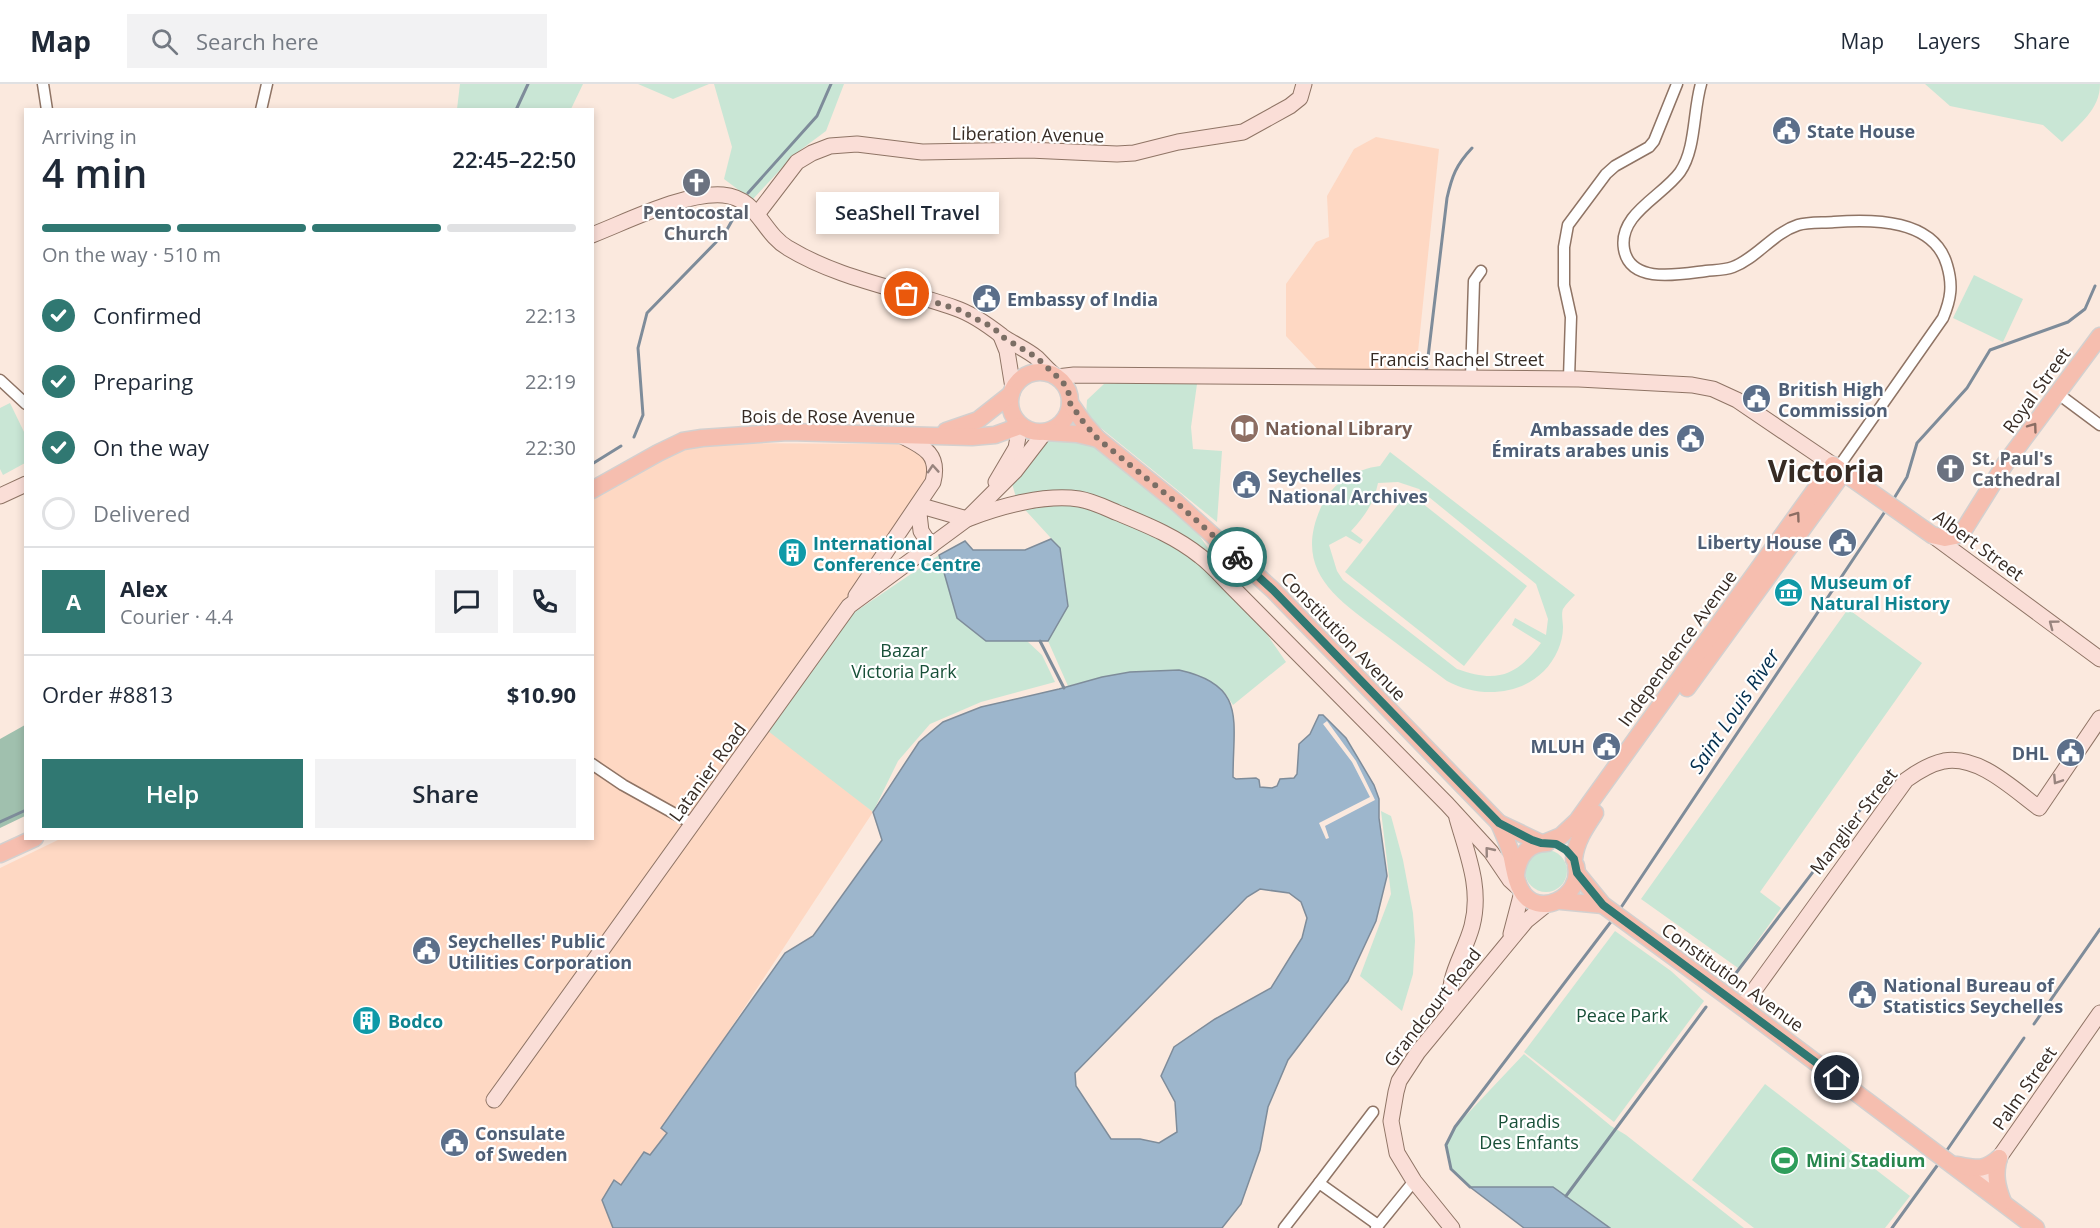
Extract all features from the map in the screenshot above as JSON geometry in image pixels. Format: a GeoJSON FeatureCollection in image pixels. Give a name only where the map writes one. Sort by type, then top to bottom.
{"type":"FeatureCollection","features":[{"type":"Feature","properties":{"kind":"main road","name":"Royal Street"},"geometry":{"type":"LineString","coordinates":[[1965,528],[2005,464],[2100,336]]}},
{"type":"Feature","properties":{"kind":"main road"},"geometry":{"type":"LineString","coordinates":[[1044,372],[1055,376],[1067,388],[1070,403],[1068,413],[1055,429],[1045,432],[1036,432],[1020,426],[1011,411],[1012,391],[1026,375],[1044,372]]}},
{"type":"Feature","properties":{"kind":"main road","name":"Bois de Rose Avenue"},"geometry":{"type":"LineString","coordinates":[[931,436],[978,420],[1012,391]]}},
{"type":"Feature","properties":{"kind":"main road","name":"Constitution Avenue"},"geometry":{"type":"LineString","coordinates":[[1070,403],[1098,439],[1177,503],[1273,590],[1499,823],[1542,843]]}},
{"type":"Feature","properties":{"kind":"main road","name":"Bois de Rose Avenue"},"geometry":{"type":"LineString","coordinates":[[594,489],[683,441],[702,438],[788,432],[972,437],[995,435],[1020,426]]}},
{"type":"Feature","properties":{"kind":"main road","name":"Constitution Avenue"},"geometry":{"type":"LineString","coordinates":[[1045,432],[1077,434],[1098,439]]}},
{"type":"Feature","properties":{"kind":"main road","name":"Albert Street"},"geometry":{"type":"LineString","coordinates":[[1839,467],[1932,535]]}},
{"type":"Feature","properties":{"kind":"main road","name":"Independence Avenue"},"geometry":{"type":"LineString","coordinates":[[1542,843],[1561,836],[1577,821],[1839,467]]}},
{"type":"Feature","properties":{"kind":"main road","name":"Independence Avenue"},"geometry":{"type":"LineString","coordinates":[[1576,866],[1575,846],[1586,826],[1839,467]]}},
{"type":"Feature","properties":{"kind":"main road"},"geometry":{"type":"LineString","coordinates":[[1932,535],[1945,538],[1955,536],[1965,528]]}},
{"type":"Feature","properties":{"kind":"main road","name":"Constitution Avenue"},"geometry":{"type":"LineString","coordinates":[[1499,823],[1511,853],[1520,886]]}},
{"type":"Feature","properties":{"kind":"main road"},"geometry":{"type":"LineString","coordinates":[[3,851],[30,840]]}},
{"type":"Feature","properties":{"kind":"main road"},"geometry":{"type":"LineString","coordinates":[[1554,902],[1569,894],[1575,884],[1576,866],[1566,850],[1556,844],[1542,843],[1530,847],[1517,864],[1520,886],[1533,901],[1606,907]]}},
{"type":"Feature","properties":{"kind":"main road","name":"Constitution Avenue"},"geometry":{"type":"LineString","coordinates":[[1576,866],[1606,907],[2036,1228]]}},
{"type":"Feature","properties":{"kind":"main road"},"geometry":{"type":"LineString","coordinates":[[1952,1165],[1972,1169],[1982,1168],[1999,1158]]}},
{"type":"Feature","properties":{"kind":"main road"},"geometry":{"type":"LineString","coordinates":[[1999,1158],[1996,1186],[2003,1202]]}},
{"type":"Feature","properties":{"kind":"street"},"geometry":{"type":"LineString","coordinates":[[43,84],[47,108]]}},
{"type":"Feature","properties":{"kind":"street"},"geometry":{"type":"LineString","coordinates":[[261,108],[267,84]]}},
{"type":"Feature","properties":{"kind":"street","name":"Liberation Avenue"},"geometry":{"type":"LineString","coordinates":[[758,213],[797,162],[830,146],[857,144],[922,152],[1029,150],[1134,153],[1178,142],[1243,132],[1290,106],[1300,98],[1304,84]]}},
{"type":"Feature","properties":{"kind":"street"},"geometry":{"type":"LineString","coordinates":[[1569,378],[1571,317],[1564,285],[1564,247],[1568,225],[1606,174],[1615,166],[1640,154],[1654,141],[1677,84]]}},
{"type":"Feature","properties":{"kind":"street"},"geometry":{"type":"LineString","coordinates":[[1701,84],[1687,161],[1679,174],[1638,212],[1627,226],[1623,241],[1624,252],[1630,262],[1641,271],[1659,276],[1733,267],[1778,235],[1798,225],[1862,219],[1907,227],[1926,236],[1944,255],[1950,277],[1951,299],[1943,318],[1839,467]]}},
{"type":"Feature","properties":{"kind":"street"},"geometry":{"type":"LineString","coordinates":[[594,234],[699,196],[724,195],[742,201],[758,213],[774,237],[786,247],[822,266],[957,309],[994,328],[1001,336],[1036,357],[1055,376]]}},
{"type":"Feature","properties":{"kind":"street"},"geometry":{"type":"LineString","coordinates":[[1472,378],[1474,281],[1481,271]]}},
{"type":"Feature","properties":{"kind":"street"},"geometry":{"type":"LineString","coordinates":[[1001,336],[1007,351],[1012,391]]}},
{"type":"Feature","properties":{"kind":"street","name":"Francis Rachel Street"},"geometry":{"type":"LineString","coordinates":[[1055,376],[1569,378],[1672,384],[1713,389],[1737,400],[1839,467]]}},
{"type":"Feature","properties":{"kind":"street"},"geometry":{"type":"LineString","coordinates":[[0,380],[24,402]]}},
{"type":"Feature","properties":{"kind":"street"},"geometry":{"type":"LineString","coordinates":[[2057,393],[2100,425]]}},
{"type":"Feature","properties":{"kind":"street","name":"Latanier Road"},"geometry":{"type":"LineString","coordinates":[[985,500],[1016,448],[1020,426]]}},
{"type":"Feature","properties":{"kind":"street","name":"Latanier Road"},"geometry":{"type":"LineString","coordinates":[[494,1100],[849,606],[967,519],[1015,471],[1045,432]]}},
{"type":"Feature","properties":{"kind":"street"},"geometry":{"type":"LineString","coordinates":[[849,606],[933,482],[935,466],[924,447],[902,436]]}},
{"type":"Feature","properties":{"kind":"street"},"geometry":{"type":"LineString","coordinates":[[0,496],[24,485]]}},
{"type":"Feature","properties":{"kind":"street"},"geometry":{"type":"LineString","coordinates":[[918,505],[967,519],[995,508],[1021,503],[1057,498],[1079,499],[1152,527],[1179,541],[1201,557],[1455,812],[1491,852],[1510,880],[1520,886],[1510,940]]}},
{"type":"Feature","properties":{"kind":"street"},"geometry":{"type":"LineString","coordinates":[[918,505],[921,531],[931,546]]}},
{"type":"Feature","properties":{"kind":"street"},"geometry":{"type":"LineString","coordinates":[[1965,528],[1966,553],[1974,565]]}},
{"type":"Feature","properties":{"kind":"street","name":"Albert Street"},"geometry":{"type":"LineString","coordinates":[[1932,535],[2100,658]]}},
{"type":"Feature","properties":{"kind":"street","name":"Manglier Street"},"geometry":{"type":"LineString","coordinates":[[1742,1007],[1906,780],[1920,770],[1944,761],[1969,762],[1989,772],[2039,808],[2100,718]]}},
{"type":"Feature","properties":{"kind":"street"},"geometry":{"type":"LineString","coordinates":[[594,765],[623,785],[693,824]]}},
{"type":"Feature","properties":{"kind":"street"},"geometry":{"type":"LineString","coordinates":[[1452,1010],[1449,989],[1472,926],[1475,886],[1455,812]]}},
{"type":"Feature","properties":{"kind":"street","name":"Grandcourt Road"},"geometry":{"type":"LineString","coordinates":[[1452,1228],[1414,1180],[1397,1152],[1391,1120],[1399,1081],[1452,1010],[1526,921],[1554,902]]}},
{"type":"Feature","properties":{"kind":"street","name":"Palm Street"},"geometry":{"type":"LineString","coordinates":[[1980,1185],[2100,1013]]}},
{"type":"Feature","properties":{"kind":"street"},"geometry":{"type":"LineString","coordinates":[[1284,1228],[1373,1112]]}},
{"type":"Feature","properties":{"kind":"street"},"geometry":{"type":"LineString","coordinates":[[1319,1183],[1377,1227],[1414,1180]]}},
{"type":"Feature","properties":{"kind":"shaded area"},"geometry":{"type":"Polygon","coordinates":[[[1376,137],[1439,149],[1416,371],[1320,372],[1286,336],[1286,284],[1316,242],[1329,237],[1327,196],[1354,149],[1376,137]]]}},
{"type":"Feature","properties":{"kind":"shaded area"},"geometry":{"type":"Polygon","coordinates":[[[733,443],[903,444],[927,461],[932,476],[847,597],[852,614],[835,781],[873,812],[721,1043],[661,1128],[667,1132],[650,1156],[644,1152],[621,1185],[614,1180],[603,1200],[613,1228],[0,1228],[0,868],[58,840],[594,840],[594,498],[679,450],[733,443]]]}},
{"type":"Feature","properties":{"kind":"green space"},"geometry":{"type":"Polygon","coordinates":[[[460,84],[583,84],[571,108],[457,108],[460,84]]]}},
{"type":"Feature","properties":{"kind":"green space"},"geometry":{"type":"Polygon","coordinates":[[[638,84],[709,84],[673,99],[638,84]]]}},
{"type":"Feature","properties":{"kind":"green space"},"geometry":{"type":"Polygon","coordinates":[[[714,84],[844,84],[826,131],[795,154],[752,200],[724,179],[732,147],[714,84]]]}},
{"type":"Feature","properties":{"kind":"green space"},"geometry":{"type":"Polygon","coordinates":[[[1925,84],[2100,84],[2092,109],[2062,142],[2043,125],[1950,106],[1925,84]]]}},
{"type":"Feature","properties":{"kind":"green space"},"geometry":{"type":"Polygon","coordinates":[[[1974,275],[2023,299],[2003,342],[1953,318],[1974,275]]]}},
{"type":"Feature","properties":{"kind":"green space"},"geometry":{"type":"Polygon","coordinates":[[[1198,377],[1191,427],[1193,449],[1222,451],[1217,522],[1086,416],[1087,400],[1104,384],[1198,377]]]}},
{"type":"Feature","properties":{"kind":"green space"},"geometry":{"type":"Polygon","coordinates":[[[10,403],[24,432],[24,464],[3,475],[0,469],[0,408],[10,403]]]}},
{"type":"Feature","properties":{"kind":"green space"},"geometry":{"type":"Polygon","coordinates":[[[1045,432],[1098,439],[1177,503],[1286,662],[1233,705],[1225,693],[1196,674],[1079,683],[1068,686],[1048,641],[1068,606],[1060,548],[1017,501],[1011,480],[1045,432]]]}},
{"type":"Feature","properties":{"kind":"green space"},"geometry":{"type":"Polygon","coordinates":[[[1390,452],[1575,595],[1563,609],[1563,633],[1558,650],[1549,665],[1538,676],[1525,685],[1510,690],[1494,692],[1462,688],[1447,681],[1363,619],[1334,594],[1323,580],[1315,564],[1312,547],[1314,527],[1322,505],[1332,490],[1346,478],[1362,470],[1380,466],[1390,452]],[[1398,482],[1378,483],[1368,509],[1351,531],[1363,540],[1360,544],[1346,536],[1329,545],[1337,571],[1343,580],[1457,669],[1483,676],[1494,676],[1514,670],[1541,643],[1512,625],[1515,618],[1546,635],[1548,619],[1536,584],[1419,489],[1398,482]]]}},
{"type":"Feature","properties":{"kind":"green space"},"geometry":{"type":"Polygon","coordinates":[[[1408,492],[1527,586],[1464,666],[1345,572],[1408,492]]]}},
{"type":"Feature","properties":{"kind":"green space","name":"Bazar Victoria Park"},"geometry":{"type":"Polygon","coordinates":[[[939,555],[957,618],[986,641],[1027,641],[1042,655],[1055,682],[981,702],[930,724],[898,761],[873,812],[768,731],[852,614],[939,555]]]}},
{"type":"Feature","properties":{"kind":"green space"},"geometry":{"type":"Polygon","coordinates":[[[1848,609],[1922,663],[1760,892],[1781,908],[1738,968],[1641,899],[1848,609]]]}},
{"type":"Feature","properties":{"kind":"green space"},"geometry":{"type":"Polygon","coordinates":[[[24,726],[24,816],[0,828],[0,739],[24,726]]]}},
{"type":"Feature","properties":{"kind":"green space"},"geometry":{"type":"Polygon","coordinates":[[[1381,811],[1391,816],[1403,860],[1413,913],[1415,941],[1413,974],[1402,1011],[1360,976],[1391,894],[1381,811]]]}},
{"type":"Feature","properties":{"kind":"green space"},"geometry":{"type":"Polygon","coordinates":[[[1546,850],[1561,856],[1567,871],[1561,886],[1546,892],[1531,886],[1525,871],[1531,856],[1546,850]]]}},
{"type":"Feature","properties":{"kind":"green space","name":"Peace Park"},"geometry":{"type":"Polygon","coordinates":[[[1615,931],[1671,971],[1704,1001],[1614,1122],[1524,1052],[1615,931]]]}},
{"type":"Feature","properties":{"kind":"green space","name":"Paradis Des Enfants"},"geometry":{"type":"Polygon","coordinates":[[[1524,1054],[1611,1126],[1626,1135],[1744,1228],[1610,1228],[1553,1187],[1470,1187],[1451,1169],[1446,1145],[1455,1127],[1524,1054]]]}},
{"type":"Feature","properties":{"kind":"green space","name":"Mini Stadium"},"geometry":{"type":"Polygon","coordinates":[[[1765,1084],[1910,1196],[1885,1228],[1754,1228],[1692,1180],[1765,1084]]]}},
{"type":"Feature","properties":{"kind":"water"},"geometry":{"type":"Polygon","coordinates":[[[1051,539],[1060,548],[1068,606],[1048,641],[986,641],[957,618],[939,555],[965,541],[973,550],[1025,550],[1051,539]]]}},
{"type":"Feature","properties":{"kind":"water"},"geometry":{"type":"Polygon","coordinates":[[[1179,670],[1216,685],[1226,695],[1232,708],[1233,777],[1236,779],[1256,778],[1259,780],[1260,787],[1272,788],[1277,786],[1280,779],[1294,778],[1297,774],[1299,744],[1310,734],[1319,715],[1323,715],[1346,738],[1374,785],[1379,799],[1379,818],[1387,876],[1376,921],[1348,981],[1288,1060],[1268,1107],[1260,1150],[1241,1204],[1222,1228],[613,1228],[602,1200],[614,1180],[621,1185],[644,1152],[650,1155],[667,1133],[661,1128],[785,953],[813,936],[882,840],[873,812],[919,742],[943,722],[981,707],[1130,672],[1179,670]],[[1260,889],[1247,897],[1075,1073],[1076,1086],[1111,1139],[1140,1139],[1159,1143],[1177,1132],[1175,1102],[1161,1076],[1174,1047],[1215,1019],[1271,988],[1302,938],[1307,918],[1301,902],[1289,893],[1260,889]]]}},
{"type":"Feature","properties":{"kind":"water"},"geometry":{"type":"Polygon","coordinates":[[[1470,1187],[1553,1187],[1610,1228],[1524,1228],[1470,1187]]]}},
{"type":"Feature","properties":{"kind":"pier"},"geometry":{"type":"Polygon","coordinates":[[[1327,721],[1356,761],[1375,800],[1325,826],[1329,838],[1326,839],[1319,823],[1370,797],[1352,762],[1323,724],[1327,721]]]}},
{"type":"Feature","properties":{"kind":"waterway"},"geometry":{"type":"LineString","coordinates":[[517,108],[528,84]]}},
{"type":"Feature","properties":{"kind":"waterway"},"geometry":{"type":"LineString","coordinates":[[748,193],[817,116],[831,84]]}},
{"type":"Feature","properties":{"kind":"waterway"},"geometry":{"type":"LineString","coordinates":[[1426,374],[1447,198],[1455,171],[1472,148]]}},
{"type":"Feature","properties":{"kind":"waterway"},"geometry":{"type":"LineString","coordinates":[[634,437],[643,415],[638,348],[647,313],[725,233],[738,210]]}},
{"type":"Feature","properties":{"kind":"waterway","name":"Saint Louis River"},"geometry":{"type":"LineString","coordinates":[[1893,500],[1907,477],[1917,443],[1967,388],[1990,350],[2068,322],[2085,309],[2095,286]]}},
{"type":"Feature","properties":{"kind":"waterway"},"geometry":{"type":"LineString","coordinates":[[594,463],[621,446]]}},
{"type":"Feature","properties":{"kind":"waterway","name":"Saint Louis River"},"geometry":{"type":"LineString","coordinates":[[1620,909],[1886,510]]}},
{"type":"Feature","properties":{"kind":"waterway"},"geometry":{"type":"LineString","coordinates":[[1040,641],[1064,688]]}},
{"type":"Feature","properties":{"kind":"waterway"},"geometry":{"type":"LineString","coordinates":[[1733,977],[1886,776]]}},
{"type":"Feature","properties":{"kind":"waterway"},"geometry":{"type":"LineString","coordinates":[[0,822],[24,811]]}},
{"type":"Feature","properties":{"kind":"waterway","name":"Saint Louis River"},"geometry":{"type":"LineString","coordinates":[[1470,1187],[1451,1169],[1446,1145],[1455,1127],[1613,919]]}},
{"type":"Feature","properties":{"kind":"waterway"},"geometry":{"type":"LineString","coordinates":[[2034,1024],[2100,929]]}},
{"type":"Feature","properties":{"kind":"waterway"},"geometry":{"type":"LineString","coordinates":[[1566,1196],[1706,1007]]}},
{"type":"Feature","properties":{"kind":"waterway"},"geometry":{"type":"LineString","coordinates":[[1945,1153],[2024,1038]]}},
{"type":"Feature","properties":{"kind":"waterway"},"geometry":{"type":"LineString","coordinates":[[1892,1228],[1939,1163]]}},
{"type":"Feature","properties":{"kind":"way so far"},"geometry":{"type":"LineString","coordinates":[[907,294],[957,309],[994,328],[1001,336],[1036,357],[1063,382],[1070,396],[1070,403],[1098,439],[1177,503],[1237,557]]}},
{"type":"Feature","properties":{"kind":"place","name":"State House"},"geometry":{"type":"Point","coordinates":[1786,131]}},
{"type":"Feature","properties":{"kind":"place","name":"Pentocostal Church"},"geometry":{"type":"Point","coordinates":[696,183]}},
{"type":"Feature","properties":{"kind":"place","name":"SeaShell Travel"},"geometry":{"type":"Point","coordinates":[907,294]}},
{"type":"Feature","properties":{"kind":"place","name":"Embassy of India"},"geometry":{"type":"Point","coordinates":[986,299]}},
{"type":"Feature","properties":{"kind":"place","name":"British High Commission"},"geometry":{"type":"Point","coordinates":[1757,399]}},
{"type":"Feature","properties":{"kind":"place","name":"National Library"},"geometry":{"type":"Point","coordinates":[1244,428]}},
{"type":"Feature","properties":{"kind":"place","name":"Ambassade des Émirats arabes unis"},"geometry":{"type":"Point","coordinates":[1690,439]}},
{"type":"Feature","properties":{"kind":"place","name":"St. Paul's Cathedral"},"geometry":{"type":"Point","coordinates":[1951,468]}},
{"type":"Feature","properties":{"kind":"place","name":"Seychelles National Archives"},"geometry":{"type":"Point","coordinates":[1247,485]}},
{"type":"Feature","properties":{"kind":"place","name":"Liberty House"},"geometry":{"type":"Point","coordinates":[1843,542]}},
{"type":"Feature","properties":{"kind":"place","name":"International Conference Centre"},"geometry":{"type":"Point","coordinates":[792,553]}},
{"type":"Feature","properties":{"kind":"place","name":"Museum of Natural History"},"geometry":{"type":"Point","coordinates":[1789,592]}},
{"type":"Feature","properties":{"kind":"place","name":"MLUH"},"geometry":{"type":"Point","coordinates":[1606,746]}},
{"type":"Feature","properties":{"kind":"place","name":"DHL"},"geometry":{"type":"Point","coordinates":[2070,753]}},
{"type":"Feature","properties":{"kind":"place","name":"Seychelles' Public Utilities Corporation"},"geometry":{"type":"Point","coordinates":[427,951]}},
{"type":"Feature","properties":{"kind":"place","name":"National Bureau of Statistics Seychelles"},"geometry":{"type":"Point","coordinates":[1862,995]}},
{"type":"Feature","properties":{"kind":"place","name":"Bodco"},"geometry":{"type":"Point","coordinates":[367,1021]}},
{"type":"Feature","properties":{"kind":"place","name":"Consulate of Sweden"},"geometry":{"type":"Point","coordinates":[454,1143]}},
{"type":"Feature","properties":{"kind":"place","name":"Mini Stadium"},"geometry":{"type":"Point","coordinates":[1785,1160]}},
{"type":"Feature","properties":{"kind":"district","name":"Victoria"},"geometry":{"type":"Point","coordinates":[1826,470]}},
{"type":"Feature","properties":{"kind":"route"},"geometry":{"type":"LineString","coordinates":[[1237,557],[1273,590],[1499,823],[1532,840],[1556,844],[1566,850],[1574,859],[1577,873],[1603,905],[1837,1078]]}}]}
